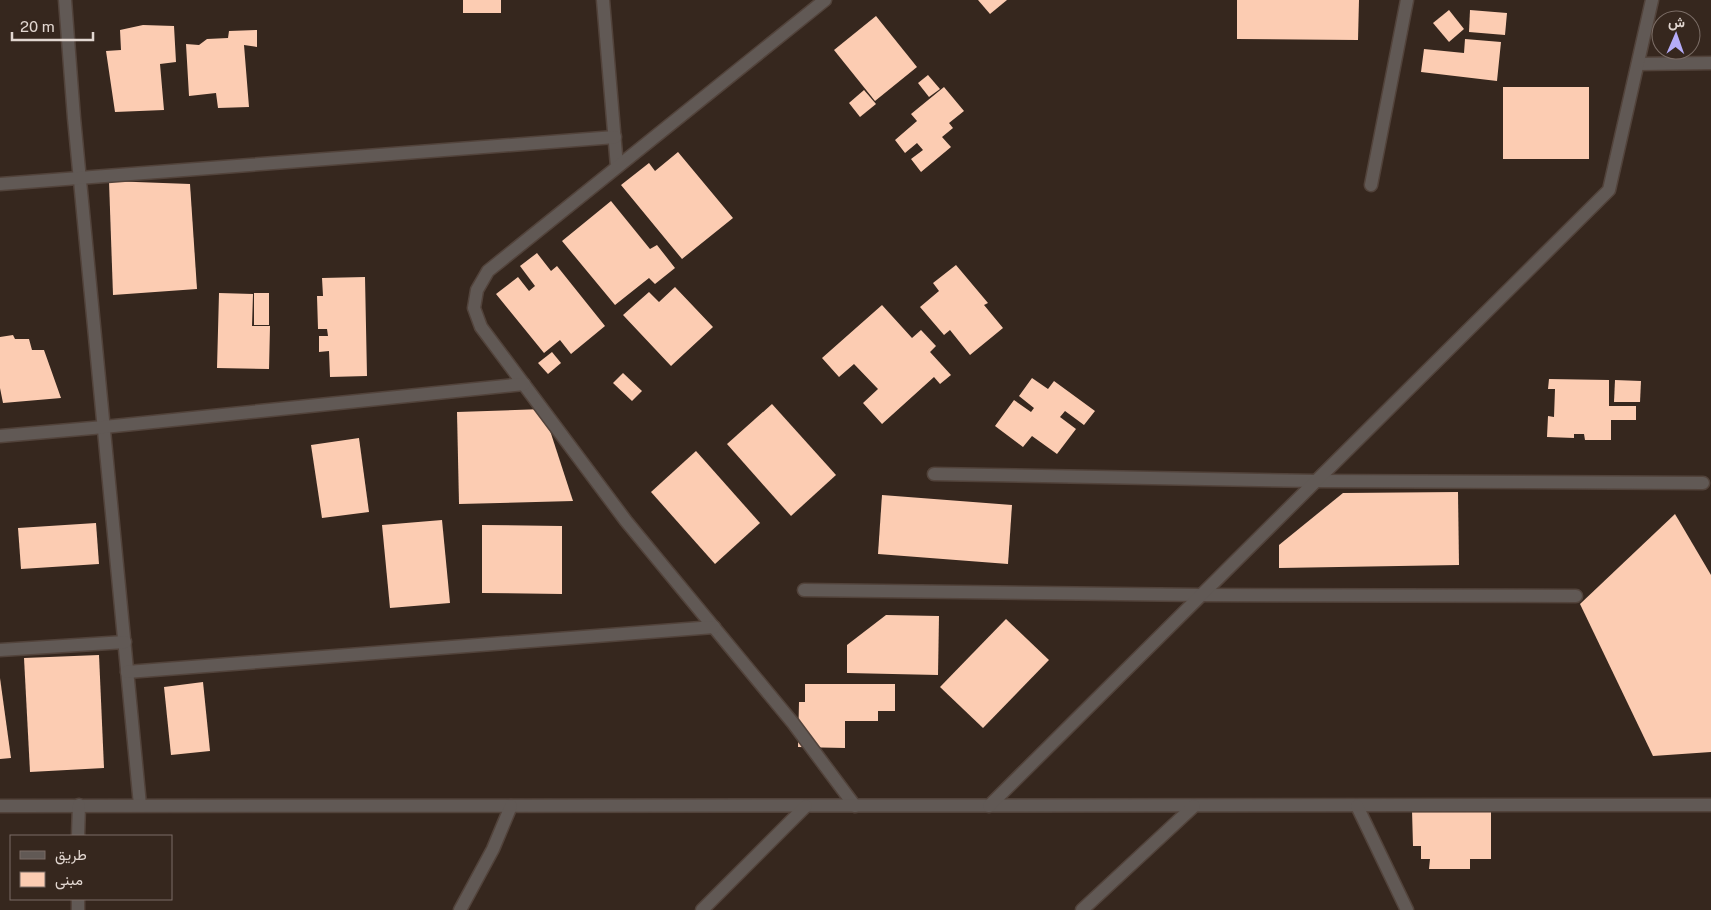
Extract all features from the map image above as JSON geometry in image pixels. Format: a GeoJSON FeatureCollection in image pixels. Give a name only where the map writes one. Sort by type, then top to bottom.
{"type":"FeatureCollection","features":[{"type":"Feature","properties":{"kind":"street"},"geometry":{"type":"LineString","coordinates":[[65,0],[80,178],[140,805]]}},
{"type":"Feature","properties":{"kind":"street"},"geometry":{"type":"LineString","coordinates":[[603,0],[617,167]]}},
{"type":"Feature","properties":{"kind":"street"},"geometry":{"type":"LineString","coordinates":[[824,0],[488,271],[477,290],[474,308],[481,327],[626,521],[792,723],[855,806]]}},
{"type":"Feature","properties":{"kind":"street"},"geometry":{"type":"LineString","coordinates":[[1371,184],[1407,0]]}},
{"type":"Feature","properties":{"kind":"street"},"geometry":{"type":"LineString","coordinates":[[989,806],[1609,190],[1652,0]]}},
{"type":"Feature","properties":{"kind":"street"},"geometry":{"type":"LineString","coordinates":[[1638,64],[1711,63]]}},
{"type":"Feature","properties":{"kind":"street"},"geometry":{"type":"LineString","coordinates":[[0,184],[614,137]]}},
{"type":"Feature","properties":{"kind":"street"},"geometry":{"type":"LineString","coordinates":[[0,436],[524,384]]}},
{"type":"Feature","properties":{"kind":"street"},"geometry":{"type":"LineString","coordinates":[[934,474],[1316,481],[1703,483]]}},
{"type":"Feature","properties":{"kind":"street"},"geometry":{"type":"LineString","coordinates":[[804,590],[1201,596],[1576,596]]}},
{"type":"Feature","properties":{"kind":"street"},"geometry":{"type":"LineString","coordinates":[[127,672],[714,628]]}},
{"type":"Feature","properties":{"kind":"street"},"geometry":{"type":"LineString","coordinates":[[0,650],[125,642]]}},
{"type":"Feature","properties":{"kind":"street"},"geometry":{"type":"LineString","coordinates":[[78,835],[79,805]]}},
{"type":"Feature","properties":{"kind":"street"},"geometry":{"type":"LineString","coordinates":[[0,806],[1711,805]]}},
{"type":"Feature","properties":{"kind":"street"},"geometry":{"type":"LineString","coordinates":[[460,910],[493,849],[511,806]]}},
{"type":"Feature","properties":{"kind":"street"},"geometry":{"type":"LineString","coordinates":[[702,910],[806,806]]}},
{"type":"Feature","properties":{"kind":"street"},"geometry":{"type":"LineString","coordinates":[[1082,910],[1194,806]]}},
{"type":"Feature","properties":{"kind":"street"},"geometry":{"type":"LineString","coordinates":[[1356,806],[1407,910]]}},
{"type":"Feature","properties":{"kind":"building"},"geometry":{"type":"Polygon","coordinates":[[[463,0],[501,0],[501,13],[463,13],[463,0]]]}},
{"type":"Feature","properties":{"kind":"building"},"geometry":{"type":"Polygon","coordinates":[[[978,0],[1007,0],[990,14],[978,0]]]}},
{"type":"Feature","properties":{"kind":"building"},"geometry":{"type":"Polygon","coordinates":[[[1237,0],[1359,0],[1358,40],[1237,39],[1237,0]]]}},
{"type":"Feature","properties":{"kind":"building"},"geometry":{"type":"Polygon","coordinates":[[[1449,10],[1464,29],[1449,42],[1433,23],[1449,10]]]}},
{"type":"Feature","properties":{"kind":"building"},"geometry":{"type":"Polygon","coordinates":[[[1470,10],[1507,13],[1505,35],[1469,32],[1470,10]]]}},
{"type":"Feature","properties":{"kind":"building"},"geometry":{"type":"Polygon","coordinates":[[[876,16],[917,67],[875,101],[834,50],[876,16]]]}},
{"type":"Feature","properties":{"kind":"building"},"geometry":{"type":"Polygon","coordinates":[[[143,25],[174,26],[176,62],[160,64],[164,110],[115,112],[106,51],[121,50],[120,30],[143,25]]]}},
{"type":"Feature","properties":{"kind":"building"},"geometry":{"type":"Polygon","coordinates":[[[257,30],[257,47],[244,45],[249,107],[218,108],[216,93],[189,96],[186,44],[199,45],[207,39],[228,38],[229,31],[257,30]]]}},
{"type":"Feature","properties":{"kind":"building"},"geometry":{"type":"Polygon","coordinates":[[[1465,39],[1501,42],[1497,81],[1421,72],[1424,49],[1464,53],[1465,39]]]}},
{"type":"Feature","properties":{"kind":"building"},"geometry":{"type":"Polygon","coordinates":[[[928,75],[940,89],[929,97],[918,83],[928,75]]]}},
{"type":"Feature","properties":{"kind":"building"},"geometry":{"type":"Polygon","coordinates":[[[944,87],[964,111],[949,123],[953,128],[942,137],[951,147],[921,172],[911,159],[923,150],[917,143],[905,153],[895,140],[917,121],[911,114],[944,87]]]}},
{"type":"Feature","properties":{"kind":"building"},"geometry":{"type":"Polygon","coordinates":[[[1503,87],[1589,87],[1589,159],[1503,159],[1503,87]]]}},
{"type":"Feature","properties":{"kind":"building"},"geometry":{"type":"Polygon","coordinates":[[[864,90],[876,104],[860,117],[849,103],[864,90]]]}},
{"type":"Feature","properties":{"kind":"building"},"geometry":{"type":"Polygon","coordinates":[[[678,152],[733,218],[682,259],[621,185],[649,163],[655,171],[678,152]]]}},
{"type":"Feature","properties":{"kind":"building"},"geometry":{"type":"Polygon","coordinates":[[[109,181],[190,184],[197,289],[113,295],[109,181]]]}},
{"type":"Feature","properties":{"kind":"building"},"geometry":{"type":"Polygon","coordinates":[[[611,201],[650,249],[657,245],[675,268],[655,284],[649,278],[615,305],[562,241],[611,201]]]}},
{"type":"Feature","properties":{"kind":"building"},"geometry":{"type":"Polygon","coordinates":[[[537,253],[551,271],[557,266],[605,326],[571,354],[560,340],[544,353],[496,294],[518,277],[529,291],[535,286],[520,266],[537,253]]]}},
{"type":"Feature","properties":{"kind":"building"},"geometry":{"type":"Polygon","coordinates":[[[956,265],[988,303],[984,305],[1003,328],[970,355],[950,330],[944,335],[920,307],[939,291],[933,283],[956,265]]]}},
{"type":"Feature","properties":{"kind":"building"},"geometry":{"type":"Polygon","coordinates":[[[365,277],[367,376],[330,377],[329,351],[319,352],[319,336],[328,336],[327,329],[318,329],[317,296],[323,296],[322,278],[365,277]]]}},
{"type":"Feature","properties":{"kind":"building"},"geometry":{"type":"Polygon","coordinates":[[[675,287],[713,327],[671,366],[623,315],[649,292],[659,302],[675,287]]]}},
{"type":"Feature","properties":{"kind":"building"},"geometry":{"type":"Polygon","coordinates":[[[219,293],[253,294],[252,326],[270,326],[269,369],[217,368],[219,293]]]}},
{"type":"Feature","properties":{"kind":"building"},"geometry":{"type":"Polygon","coordinates":[[[254,293],[269,293],[269,325],[254,325],[254,293]]]}},
{"type":"Feature","properties":{"kind":"building"},"geometry":{"type":"Polygon","coordinates":[[[882,305],[912,338],[921,330],[936,346],[930,352],[951,375],[940,384],[934,377],[882,424],[863,403],[878,389],[854,364],[839,377],[822,358],[882,305]]]}},
{"type":"Feature","properties":{"kind":"building"},"geometry":{"type":"Polygon","coordinates":[[[13,335],[15,339],[29,339],[32,350],[44,350],[61,398],[3,403],[0,388],[0,337],[13,335]]]}},
{"type":"Feature","properties":{"kind":"building"},"geometry":{"type":"Polygon","coordinates":[[[552,352],[561,363],[548,374],[538,363],[552,352]]]}},
{"type":"Feature","properties":{"kind":"building"},"geometry":{"type":"Polygon","coordinates":[[[623,373],[642,391],[632,401],[613,383],[623,373]]]}},
{"type":"Feature","properties":{"kind":"building"},"geometry":{"type":"Polygon","coordinates":[[[1032,378],[1048,389],[1054,381],[1095,411],[1084,425],[1065,411],[1060,417],[1076,429],[1057,454],[1032,436],[1023,447],[995,426],[1014,400],[1031,412],[1034,408],[1019,396],[1032,378]]]}},
{"type":"Feature","properties":{"kind":"building"},"geometry":{"type":"Polygon","coordinates":[[[1549,379],[1609,380],[1609,406],[1636,406],[1636,420],[1611,420],[1611,440],[1585,440],[1584,434],[1574,434],[1574,438],[1547,437],[1548,416],[1554,417],[1555,389],[1548,389],[1549,379]]]}},
{"type":"Feature","properties":{"kind":"building"},"geometry":{"type":"Polygon","coordinates":[[[1615,380],[1641,381],[1640,402],[1614,402],[1615,380]]]}},
{"type":"Feature","properties":{"kind":"building"},"geometry":{"type":"Polygon","coordinates":[[[772,404],[836,475],[791,516],[727,444],[772,404]]]}},
{"type":"Feature","properties":{"kind":"building"},"geometry":{"type":"Polygon","coordinates":[[[543,409],[573,501],[459,504],[457,412],[543,409]]]}},
{"type":"Feature","properties":{"kind":"building"},"geometry":{"type":"Polygon","coordinates":[[[359,438],[369,512],[322,518],[311,445],[359,438]]]}},
{"type":"Feature","properties":{"kind":"building"},"geometry":{"type":"Polygon","coordinates":[[[696,451],[760,523],[715,564],[651,492],[696,451]]]}},
{"type":"Feature","properties":{"kind":"building"},"geometry":{"type":"Polygon","coordinates":[[[1458,492],[1459,565],[1279,568],[1279,545],[1343,493],[1458,492]]]}},
{"type":"Feature","properties":{"kind":"building"},"geometry":{"type":"Polygon","coordinates":[[[882,495],[1012,505],[1008,564],[878,554],[882,495]]]}},
{"type":"Feature","properties":{"kind":"building"},"geometry":{"type":"Polygon","coordinates":[[[1675,514],[1711,575],[1711,752],[1653,756],[1580,604],[1675,514]]]}},
{"type":"Feature","properties":{"kind":"building"},"geometry":{"type":"Polygon","coordinates":[[[442,520],[450,603],[390,608],[382,525],[442,520]]]}},
{"type":"Feature","properties":{"kind":"building"},"geometry":{"type":"Polygon","coordinates":[[[96,523],[99,564],[21,569],[18,528],[96,523]]]}},
{"type":"Feature","properties":{"kind":"building"},"geometry":{"type":"Polygon","coordinates":[[[482,525],[562,526],[562,594],[482,593],[482,525]]]}},
{"type":"Feature","properties":{"kind":"building"},"geometry":{"type":"Polygon","coordinates":[[[886,615],[939,616],[938,675],[847,673],[847,645],[886,615]]]}},
{"type":"Feature","properties":{"kind":"building"},"geometry":{"type":"Polygon","coordinates":[[[1006,619],[1049,660],[983,728],[940,687],[1006,619]]]}},
{"type":"Feature","properties":{"kind":"building"},"geometry":{"type":"Polygon","coordinates":[[[99,655],[104,768],[30,772],[24,658],[99,655]]]}},
{"type":"Feature","properties":{"kind":"building"},"geometry":{"type":"Polygon","coordinates":[[[0,678],[11,758],[0,759],[0,678]]]}},
{"type":"Feature","properties":{"kind":"building"},"geometry":{"type":"Polygon","coordinates":[[[203,682],[210,751],[171,755],[164,687],[203,682]]]}},
{"type":"Feature","properties":{"kind":"building"},"geometry":{"type":"Polygon","coordinates":[[[805,684],[895,684],[895,711],[878,711],[878,721],[845,721],[845,748],[798,747],[799,702],[805,702],[805,684]]]}},
{"type":"Feature","properties":{"kind":"building"},"geometry":{"type":"Polygon","coordinates":[[[1412,810],[1491,810],[1491,859],[1470,859],[1470,869],[1429,869],[1430,859],[1421,859],[1421,846],[1413,846],[1412,810]]]}}]}
